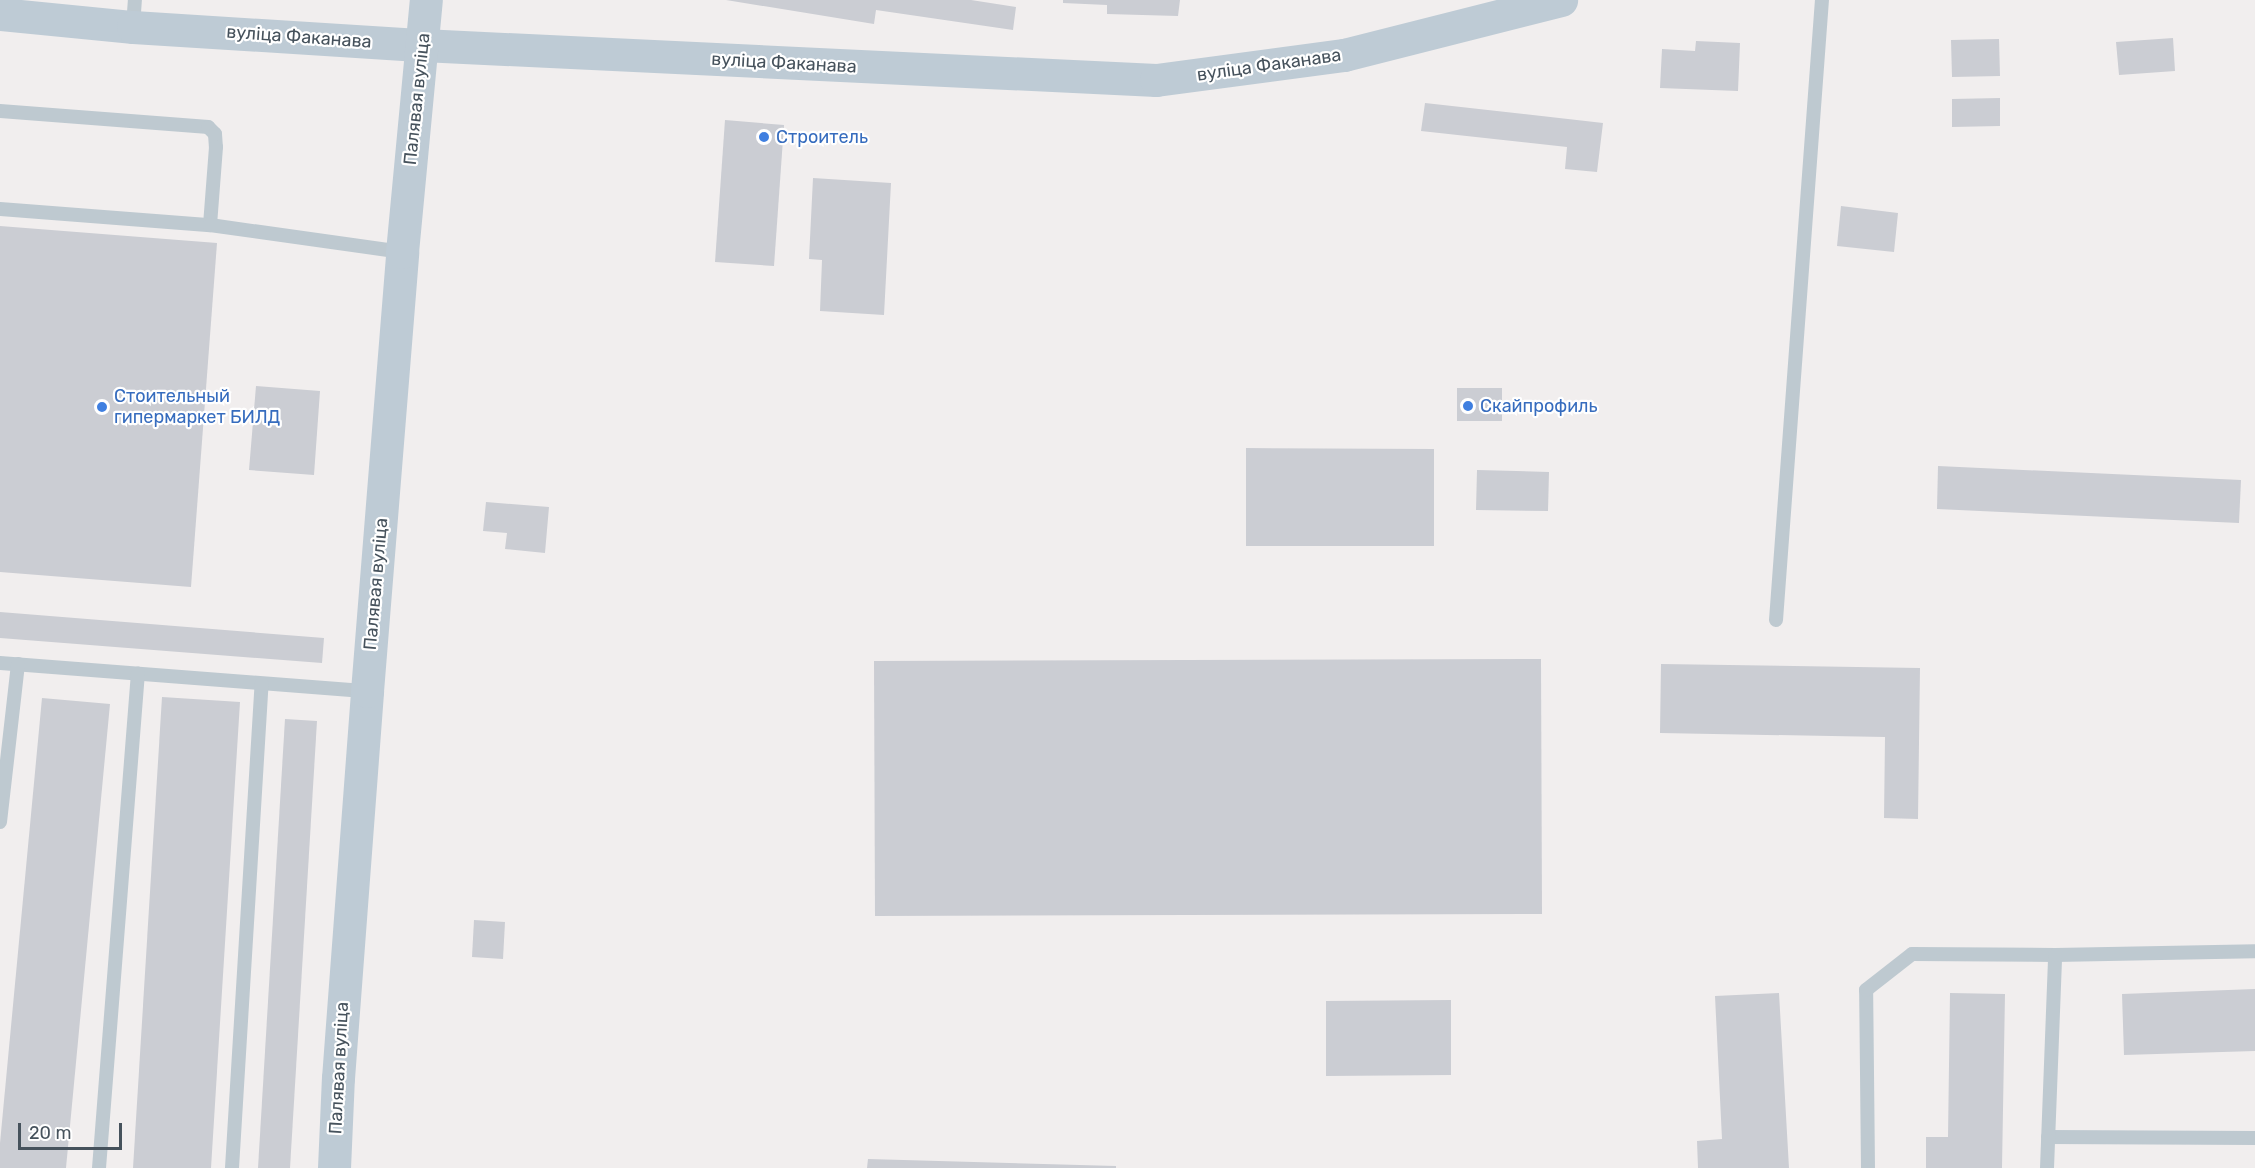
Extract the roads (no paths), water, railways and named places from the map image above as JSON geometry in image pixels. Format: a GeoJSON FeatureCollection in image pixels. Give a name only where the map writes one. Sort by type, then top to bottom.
{"type":"FeatureCollection","features":[{"type":"Feature","properties":{"kind":"main road","name":"Палявая вуліца"},"geometry":{"type":"LineString","coordinates":[[334,1168],[338,1078],[367,691],[402,252],[426,0]]}},
{"type":"Feature","properties":{"kind":"main road","name":"вуліца Факанава"},"geometry":{"type":"LineString","coordinates":[[0,14],[134,13],[422,45],[1156,80],[1344,55],[1561,0]]}},
{"type":"Feature","properties":{"kind":"lane"},"geometry":{"type":"LineString","coordinates":[[1776,620],[1822,0]]}},
{"type":"Feature","properties":{"kind":"lane"},"geometry":{"type":"LineString","coordinates":[[0,111],[208,127],[215,134],[216,147],[210,225]]}},
{"type":"Feature","properties":{"kind":"lane"},"geometry":{"type":"LineString","coordinates":[[0,209],[210,225],[402,252]]}},
{"type":"Feature","properties":{"kind":"lane"},"geometry":{"type":"LineString","coordinates":[[0,663],[367,691]]}},
{"type":"Feature","properties":{"kind":"lane"},"geometry":{"type":"LineString","coordinates":[[0,822],[18,664]]}},
{"type":"Feature","properties":{"kind":"lane"},"geometry":{"type":"LineString","coordinates":[[99,1168],[138,674]]}},
{"type":"Feature","properties":{"kind":"lane"},"geometry":{"type":"LineString","coordinates":[[232,1168],[262,684]]}},
{"type":"Feature","properties":{"kind":"lane"},"geometry":{"type":"LineString","coordinates":[[1868,1168],[1866,990],[1912,954],[2055,955],[2255,951]]}},
{"type":"Feature","properties":{"kind":"lane"},"geometry":{"type":"LineString","coordinates":[[2047,1168],[2055,955]]}},
{"type":"Feature","properties":{"kind":"lane"},"geometry":{"type":"LineString","coordinates":[[2048,1137],[2255,1138]]}},
{"type":"Feature","properties":{"kind":"place","name":"Строитель"},"geometry":{"type":"Point","coordinates":[764,137]}},
{"type":"Feature","properties":{"kind":"place","name":"Скайпрофиль"},"geometry":{"type":"Point","coordinates":[1468,406]}},
{"type":"Feature","properties":{"kind":"place","name":"Стоительный гипермаркет БИЛД"},"geometry":{"type":"Point","coordinates":[102,407]}}]}
